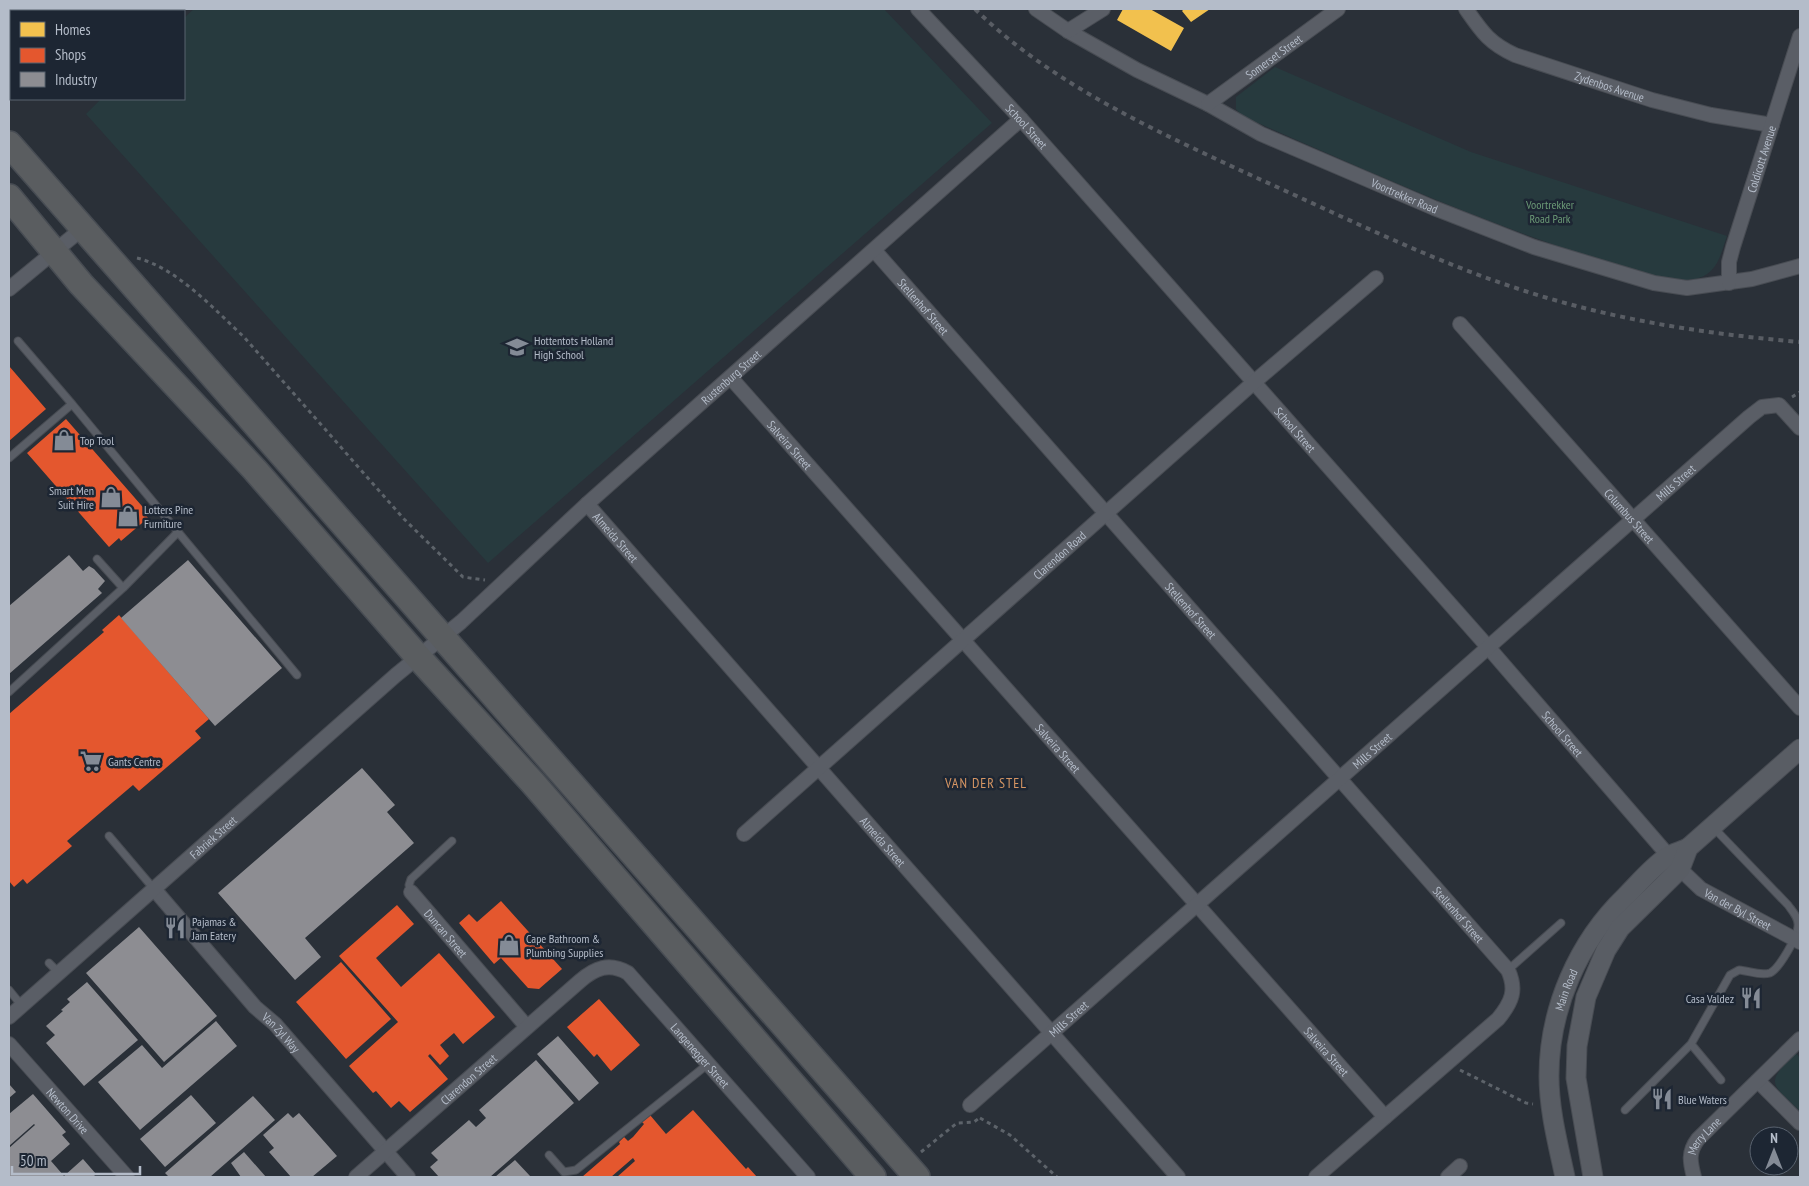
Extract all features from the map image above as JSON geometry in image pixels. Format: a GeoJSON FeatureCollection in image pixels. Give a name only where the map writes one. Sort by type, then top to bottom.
{"type":"FeatureCollection","features":[{"type":"Feature","properties":{"kind":"highway"},"geometry":{"type":"LineString","coordinates":[[9,144],[911,1171]]}},
{"type":"Feature","properties":{"kind":"highway"},"geometry":{"type":"LineString","coordinates":[[9,197],[81,284],[255,470],[418,657],[533,783],[873,1177]]}},
{"type":"Feature","properties":{"kind":"main road","name":"Main Road"},"geometry":{"type":"LineString","coordinates":[[1593,1177],[1576,1078],[1579,1024],[1586,997],[1598,966],[1620,928],[1674,862],[1800,749]]}},
{"type":"Feature","properties":{"kind":"main road","name":"Main Road"},"geometry":{"type":"LineString","coordinates":[[1565,1177],[1551,1107],[1549,1078],[1552,1026],[1572,974],[1594,934],[1615,906],[1674,862]]}},
{"type":"Feature","properties":{"kind":"street","name":"School Street"},"geometry":{"type":"LineString","coordinates":[[918,9],[1021,119],[1488,647],[1674,862]]}},
{"type":"Feature","properties":{"kind":"street","name":"Voortrekker Road"},"geometry":{"type":"LineString","coordinates":[[1036,9],[1068,32],[1137,70],[1208,104],[1261,134],[1434,208],[1534,247],[1654,283],[1687,288],[1730,284],[1800,266]]}},
{"type":"Feature","properties":{"kind":"street"},"geometry":{"type":"LineString","coordinates":[[1068,32],[1103,9]]}},
{"type":"Feature","properties":{"kind":"street","name":"Somerset Street"},"geometry":{"type":"LineString","coordinates":[[1208,104],[1338,9]]}},
{"type":"Feature","properties":{"kind":"street","name":"Zydenbos Avenue"},"geometry":{"type":"LineString","coordinates":[[1466,9],[1482,32],[1496,46],[1515,55],[1652,100],[1711,115],[1772,125]]}},
{"type":"Feature","properties":{"kind":"street","name":"Coldicott Avenue"},"geometry":{"type":"LineString","coordinates":[[1730,284],[1729,262],[1732,248],[1800,36]]}},
{"type":"Feature","properties":{"kind":"street","name":"Rustenburg Street"},"geometry":{"type":"LineString","coordinates":[[442,637],[588,504],[1021,119]]}},
{"type":"Feature","properties":{"kind":"street"},"geometry":{"type":"LineString","coordinates":[[9,290],[83,228]]}},
{"type":"Feature","properties":{"kind":"street","name":"Stellenhof Street"},"geometry":{"type":"LineString","coordinates":[[874,250],[1508,970]]}},
{"type":"Feature","properties":{"kind":"street","name":"Clarendon Road"},"geometry":{"type":"LineString","coordinates":[[744,834],[1253,382],[1376,278]]}},
{"type":"Feature","properties":{"kind":"street","name":"Columbus Street"},"geometry":{"type":"LineString","coordinates":[[1460,324],[1800,708]]}},
{"type":"Feature","properties":{"kind":"street","name":"Salveira Street"},"geometry":{"type":"LineString","coordinates":[[731,378],[1385,1117]]}},
{"type":"Feature","properties":{"kind":"street","name":"Mills Street"},"geometry":{"type":"LineString","coordinates":[[970,1105],[1749,416],[1762,407],[1779,406],[1800,428]]}},
{"type":"Feature","properties":{"kind":"street","name":"Almeida Street"},"geometry":{"type":"LineString","coordinates":[[588,504],[1178,1177]]}},
{"type":"Feature","properties":{"kind":"street","name":"Fabriek Street"},"geometry":{"type":"LineString","coordinates":[[9,1017],[22,1006],[54,968],[154,889],[442,637]]}},
{"type":"Feature","properties":{"kind":"street","name":"Van der Byl Street"},"geometry":{"type":"LineString","coordinates":[[1674,862],[1701,888],[1797,941]]}},
{"type":"Feature","properties":{"kind":"street","name":"Van Zyl Way"},"geometry":{"type":"LineString","coordinates":[[154,889],[255,1007],[275,1024],[408,1177]]}},
{"type":"Feature","properties":{"kind":"street","name":"Duncan Street"},"geometry":{"type":"LineString","coordinates":[[411,892],[527,1027]]}},
{"type":"Feature","properties":{"kind":"street","name":"Langenegger Street"},"geometry":{"type":"LineString","coordinates":[[580,980],[596,969],[604,967],[621,969],[628,973],[808,1177]]}},
{"type":"Feature","properties":{"kind":"street"},"geometry":{"type":"LineString","coordinates":[[1316,1177],[1498,1018],[1508,1006],[1514,993],[1513,981],[1508,970]]}},
{"type":"Feature","properties":{"kind":"street","name":"Clarendon Street"},"geometry":{"type":"LineString","coordinates":[[356,1177],[580,980]]}},
{"type":"Feature","properties":{"kind":"street","name":"Merry Lane"},"geometry":{"type":"LineString","coordinates":[[1694,1177],[1690,1158],[1694,1144],[1800,1039]]}},
{"type":"Feature","properties":{"kind":"street","name":"Newton Drive"},"geometry":{"type":"LineString","coordinates":[[9,1044],[127,1177]]}},
{"type":"Feature","properties":{"kind":"street"},"geometry":{"type":"LineString","coordinates":[[1758,1081],[1800,1123]]}},
{"type":"Feature","properties":{"kind":"street"},"geometry":{"type":"LineString","coordinates":[[1448,1177],[1460,1166]]}},
{"type":"Feature","properties":{"kind":"lane"},"geometry":{"type":"LineString","coordinates":[[18,342],[72,404],[297,675]]}},
{"type":"Feature","properties":{"kind":"lane"},"geometry":{"type":"LineString","coordinates":[[9,458],[72,404]]}},
{"type":"Feature","properties":{"kind":"lane"},"geometry":{"type":"LineString","coordinates":[[9,692],[123,588],[178,532]]}},
{"type":"Feature","properties":{"kind":"lane"},"geometry":{"type":"LineString","coordinates":[[97,559],[123,588]]}},
{"type":"Feature","properties":{"kind":"lane"},"geometry":{"type":"LineString","coordinates":[[1625,1110],[1691,1044],[1730,975],[1739,970],[1760,975],[1772,972],[1797,941],[1797,918],[1788,905],[1713,826]]}},
{"type":"Feature","properties":{"kind":"lane"},"geometry":{"type":"LineString","coordinates":[[109,836],[154,889]]}},
{"type":"Feature","properties":{"kind":"lane","name":"Duncan Street"},"geometry":{"type":"LineString","coordinates":[[411,892],[409,885],[411,879],[452,841]]}},
{"type":"Feature","properties":{"kind":"lane"},"geometry":{"type":"LineString","coordinates":[[1508,970],[1561,922]]}},
{"type":"Feature","properties":{"kind":"lane"},"geometry":{"type":"LineString","coordinates":[[9,990],[22,1006]]}},
{"type":"Feature","properties":{"kind":"lane"},"geometry":{"type":"LineString","coordinates":[[1691,1044],[1722,1080]]}},
{"type":"Feature","properties":{"kind":"lane"},"geometry":{"type":"LineString","coordinates":[[549,1155],[564,1172],[576,1170],[708,1064]]}},
{"type":"Feature","properties":{"kind":"path"},"geometry":{"type":"LineString","coordinates":[[130,256],[148,261],[181,281],[215,309],[244,337],[404,519],[463,577],[486,580],[495,590]]}},
{"type":"Feature","properties":{"kind":"path"},"geometry":{"type":"LineString","coordinates":[[1445,1064],[1474,1076],[1526,1103],[1551,1107]]}},
{"type":"Feature","properties":{"kind":"path"},"geometry":{"type":"LineString","coordinates":[[970,1105],[980,1118],[1010,1135],[1057,1177]]}},
{"type":"Feature","properties":{"kind":"path"},"geometry":{"type":"LineString","coordinates":[[911,1171],[957,1123],[974,1122],[980,1118]]}},
{"type":"Feature","properties":{"kind":"green space"},"geometry":{"type":"Polygon","coordinates":[[[29,9],[147,10],[30,10],[29,9]]]}},
{"type":"Feature","properties":{"kind":"green space","name":"Hottentots Holland High School"},"geometry":{"type":"Polygon","coordinates":[[[194,9],[884,9],[992,123],[488,563],[86,114],[100,100],[185,100],[185,17],[194,9]]]}},
{"type":"Feature","properties":{"kind":"green space","name":"Voortrekker Road Park"},"geometry":{"type":"Polygon","coordinates":[[[1275,67],[1471,152],[1727,236],[1721,255],[1715,267],[1699,278],[1677,280],[1651,276],[1557,246],[1466,212],[1242,116],[1236,109],[1236,97],[1275,67]]]}},
{"type":"Feature","properties":{"kind":"green space"},"geometry":{"type":"Polygon","coordinates":[[[1796,1053],[1800,1058],[1800,1111],[1778,1089],[1775,1083],[1779,1071],[1796,1053]]]}},
{"type":"Feature","properties":{"kind":"building: Homes"},"geometry":{"type":"Polygon","coordinates":[[[1123,9],[1150,9],[1184,28],[1171,51],[1117,20],[1123,9]]]}},
{"type":"Feature","properties":{"kind":"building: Homes"},"geometry":{"type":"Polygon","coordinates":[[[1184,9],[1210,9],[1191,22],[1182,11],[1184,9]]]}},
{"type":"Feature","properties":{"kind":"building: Shops"},"geometry":{"type":"Polygon","coordinates":[[[9,366],[46,409],[9,441],[9,366]]]}},
{"type":"Feature","properties":{"kind":"building: Shops"},"geometry":{"type":"Polygon","coordinates":[[[66,419],[148,513],[146,515],[148,518],[121,541],[119,538],[109,547],[27,453],[66,419]]]}},
{"type":"Feature","properties":{"kind":"building: Shops","name":"Gants Centre"},"geometry":{"type":"Polygon","coordinates":[[[119,615],[209,719],[195,731],[201,738],[139,791],[133,785],[67,841],[72,846],[27,884],[23,879],[14,887],[9,881],[9,714],[104,632],[102,630],[119,615]]]}},
{"type":"Feature","properties":{"kind":"building: Shops","name":"Cape Bathroom & Plumbing Supplies"},"geometry":{"type":"Polygon","coordinates":[[[501,901],[562,969],[539,989],[528,988],[501,958],[494,964],[459,923],[469,914],[477,922],[501,901]]]}},
{"type":"Feature","properties":{"kind":"building: Shops"},"geometry":{"type":"Polygon","coordinates":[[[397,905],[414,924],[376,958],[401,987],[439,953],[495,1017],[463,1044],[454,1033],[440,1045],[449,1056],[440,1065],[430,1054],[428,1056],[448,1079],[410,1112],[399,1101],[391,1108],[376,1091],[373,1093],[349,1066],[398,1022],[339,956],[397,905]]]}},
{"type":"Feature","properties":{"kind":"building: Shops"},"geometry":{"type":"Polygon","coordinates":[[[341,962],[391,1019],[346,1059],[296,1002],[341,962]]]}},
{"type":"Feature","properties":{"kind":"building: Shops"},"geometry":{"type":"Polygon","coordinates":[[[599,999],[640,1045],[611,1071],[597,1054],[594,1057],[567,1027],[599,999]]]}},
{"type":"Feature","properties":{"kind":"building: Shops"},"geometry":{"type":"Polygon","coordinates":[[[693,1110],[746,1169],[748,1167],[757,1177],[617,1177],[635,1161],[633,1158],[611,1177],[582,1177],[620,1144],[619,1142],[624,1137],[628,1141],[633,1137],[644,1124],[642,1122],[650,1115],[666,1134],[693,1110]]]}},
{"type":"Feature","properties":{"kind":"building: Industry"},"geometry":{"type":"Polygon","coordinates":[[[69,555],[83,571],[89,566],[105,581],[98,589],[102,593],[9,674],[9,606],[69,555]]]}},
{"type":"Feature","properties":{"kind":"building: Industry"},"geometry":{"type":"Polygon","coordinates":[[[188,560],[282,668],[215,726],[121,618],[188,560]]]}},
{"type":"Feature","properties":{"kind":"building: Industry"},"geometry":{"type":"Polygon","coordinates":[[[362,768],[395,805],[387,812],[414,843],[305,938],[321,957],[295,980],[218,893],[362,768]]]}},
{"type":"Feature","properties":{"kind":"building: Industry"},"geometry":{"type":"Polygon","coordinates":[[[139,927],[217,1016],[164,1062],[86,973],[139,927]]]}},
{"type":"Feature","properties":{"kind":"building: Industry"},"geometry":{"type":"Polygon","coordinates":[[[87,982],[138,1040],[84,1086],[46,1043],[55,1035],[46,1026],[70,1002],[67,999],[87,982]]]}},
{"type":"Feature","properties":{"kind":"building: Industry"},"geometry":{"type":"Polygon","coordinates":[[[216,1021],[237,1046],[140,1130],[98,1082],[142,1045],[162,1068],[216,1021]]]}},
{"type":"Feature","properties":{"kind":"building: Industry"},"geometry":{"type":"Polygon","coordinates":[[[558,1036],[599,1083],[579,1101],[537,1054],[558,1036]]]}},
{"type":"Feature","properties":{"kind":"building: Industry"},"geometry":{"type":"Polygon","coordinates":[[[536,1060],[574,1103],[490,1177],[439,1177],[430,1167],[438,1160],[431,1153],[469,1120],[476,1127],[486,1118],[479,1110],[536,1060]]]}},
{"type":"Feature","properties":{"kind":"building: Industry"},"geometry":{"type":"Polygon","coordinates":[[[9,1084],[16,1092],[9,1098],[9,1084]]]}},
{"type":"Feature","properties":{"kind":"building: Industry"},"geometry":{"type":"Polygon","coordinates":[[[33,1094],[66,1132],[62,1135],[70,1144],[51,1161],[64,1176],[83,1159],[96,1174],[93,1177],[9,1177],[9,1148],[35,1125],[9,1146],[9,1114],[33,1094]]]}},
{"type":"Feature","properties":{"kind":"building: Industry"},"geometry":{"type":"Polygon","coordinates":[[[191,1095],[216,1123],[165,1167],[140,1139],[191,1095]]]}},
{"type":"Feature","properties":{"kind":"building: Industry"},"geometry":{"type":"Polygon","coordinates":[[[253,1096],[275,1120],[210,1177],[169,1177],[165,1173],[253,1096]]]}},
{"type":"Feature","properties":{"kind":"building: Industry"},"geometry":{"type":"Polygon","coordinates":[[[288,1113],[293,1118],[299,1113],[337,1156],[312,1177],[291,1177],[269,1152],[274,1148],[263,1135],[288,1113]]]}},
{"type":"Feature","properties":{"kind":"building: Industry"},"geometry":{"type":"Polygon","coordinates":[[[244,1152],[266,1177],[241,1177],[231,1163],[244,1152]]]}},
{"type":"Feature","properties":{"kind":"building: Industry"},"geometry":{"type":"Polygon","coordinates":[[[515,1160],[531,1177],[495,1177],[515,1160]]]}},
{"type":"Feature","properties":{"kind":"railway"},"geometry":{"type":"LineString","coordinates":[[975,9],[1005,36],[1038,61],[1072,84],[1145,125],[1257,178],[1457,267],[1525,291],[1627,318],[1730,335],[1800,342]]}},
{"type":"Feature","properties":{"kind":"place","name":"Hottentots Holland High School"},"geometry":{"type":"Point","coordinates":[517,347]}},
{"type":"Feature","properties":{"kind":"place","name":"Top Tool"},"geometry":{"type":"Point","coordinates":[64,440]}},
{"type":"Feature","properties":{"kind":"place","name":"Smart Men Suit Hire"},"geometry":{"type":"Point","coordinates":[111,497]}},
{"type":"Feature","properties":{"kind":"place","name":"Lotters Pine Furniture"},"geometry":{"type":"Point","coordinates":[128,516]}},
{"type":"Feature","properties":{"kind":"place","name":"Gants Centre"},"geometry":{"type":"Point","coordinates":[91,761]}},
{"type":"Feature","properties":{"kind":"place","name":"Pajamas & Jam Eatery"},"geometry":{"type":"Point","coordinates":[175,928]}},
{"type":"Feature","properties":{"kind":"place","name":"Cape Bathroom & Plumbing Supplies"},"geometry":{"type":"Point","coordinates":[509,945]}},
{"type":"Feature","properties":{"kind":"place","name":"Casa Valdez"},"geometry":{"type":"Point","coordinates":[1751,998]}},
{"type":"Feature","properties":{"kind":"place","name":"Blue Waters"},"geometry":{"type":"Point","coordinates":[1662,1099]}},
{"type":"Feature","properties":{"kind":"district","name":"VAN DER STEL"},"geometry":{"type":"Point","coordinates":[986,783]}}]}
